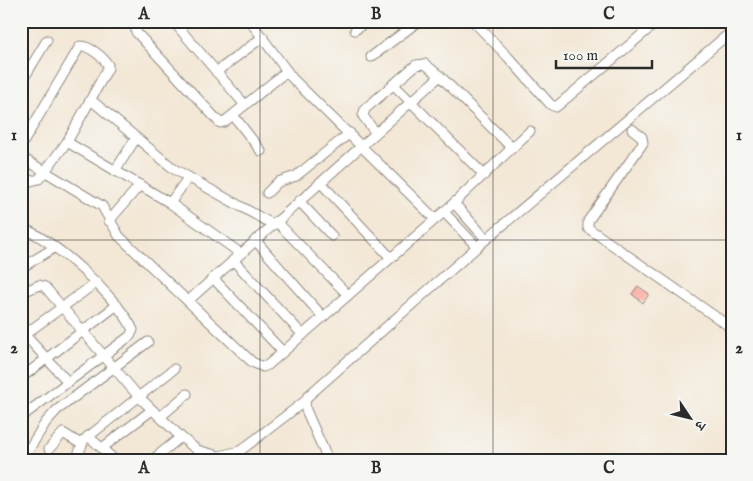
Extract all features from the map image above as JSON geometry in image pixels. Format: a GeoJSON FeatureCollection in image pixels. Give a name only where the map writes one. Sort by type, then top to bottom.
{"type":"FeatureCollection","features":[{"type":"Feature","properties":{"kind":"street"},"geometry":{"type":"LineString","coordinates":[[138,21],[135,28],[136,32],[220,124],[286,72]]}},
{"type":"Feature","properties":{"kind":"street"},"geometry":{"type":"LineString","coordinates":[[173,21],[245,106]]}},
{"type":"Feature","properties":{"kind":"street"},"geometry":{"type":"LineString","coordinates":[[250,21],[286,72],[350,133],[435,219]]}},
{"type":"Feature","properties":{"kind":"street"},"geometry":{"type":"LineString","coordinates":[[355,30],[367,21]]}},
{"type":"Feature","properties":{"kind":"street"},"geometry":{"type":"LineString","coordinates":[[371,57],[419,21]]}},
{"type":"Feature","properties":{"kind":"street"},"geometry":{"type":"LineString","coordinates":[[473,21],[503,51],[551,105],[556,107],[658,21]]}},
{"type":"Feature","properties":{"kind":"street"},"geometry":{"type":"LineString","coordinates":[[21,293],[42,285],[139,397],[197,450],[217,458],[240,452],[305,401],[308,396],[486,239],[732,31]]}},
{"type":"Feature","properties":{"kind":"street"},"geometry":{"type":"LineString","coordinates":[[216,72],[263,37]]}},
{"type":"Feature","properties":{"kind":"street"},"geometry":{"type":"LineString","coordinates":[[21,83],[47,40]]}},
{"type":"Feature","properties":{"kind":"street"},"geometry":{"type":"LineString","coordinates":[[21,146],[80,46],[84,46],[103,58],[108,65],[67,142],[46,172],[36,181],[21,176]]}},
{"type":"Feature","properties":{"kind":"street"},"geometry":{"type":"LineString","coordinates":[[375,132],[363,116],[363,112],[393,84],[420,64],[429,66],[440,76],[512,148]]}},
{"type":"Feature","properties":{"kind":"street"},"geometry":{"type":"LineString","coordinates":[[188,301],[274,222],[440,76]]}},
{"type":"Feature","properties":{"kind":"street"},"geometry":{"type":"LineString","coordinates":[[393,84],[484,175]]}},
{"type":"Feature","properties":{"kind":"street"},"geometry":{"type":"LineString","coordinates":[[91,100],[162,161],[188,178],[274,222],[348,295]]}},
{"type":"Feature","properties":{"kind":"street"},"geometry":{"type":"LineString","coordinates":[[233,115],[262,151]]}},
{"type":"Feature","properties":{"kind":"street"},"geometry":{"type":"LineString","coordinates":[[632,129],[642,137],[643,143],[588,221],[588,228],[726,324],[732,331]]}},
{"type":"Feature","properties":{"kind":"street"},"geometry":{"type":"LineString","coordinates":[[21,157],[96,201],[106,211],[109,221],[119,236],[258,366],[268,365],[444,212],[530,131]]}},
{"type":"Feature","properties":{"kind":"street"},"geometry":{"type":"LineString","coordinates":[[267,193],[278,182],[296,176],[350,133]]}},
{"type":"Feature","properties":{"kind":"street"},"geometry":{"type":"LineString","coordinates":[[115,171],[136,138]]}},
{"type":"Feature","properties":{"kind":"street"},"geometry":{"type":"LineString","coordinates":[[67,142],[170,203],[240,253]]}},
{"type":"Feature","properties":{"kind":"street"},"geometry":{"type":"LineString","coordinates":[[170,203],[188,178]]}},
{"type":"Feature","properties":{"kind":"street"},"geometry":{"type":"LineString","coordinates":[[320,182],[391,258]]}},
{"type":"Feature","properties":{"kind":"street"},"geometry":{"type":"LineString","coordinates":[[109,221],[140,185]]}},
{"type":"Feature","properties":{"kind":"street"},"geometry":{"type":"LineString","coordinates":[[299,201],[332,236]]}},
{"type":"Feature","properties":{"kind":"street"},"geometry":{"type":"LineString","coordinates":[[454,203],[486,239]]}},
{"type":"Feature","properties":{"kind":"street"},"geometry":{"type":"LineString","coordinates":[[444,212],[477,247]]}},
{"type":"Feature","properties":{"kind":"street"},"geometry":{"type":"LineString","coordinates":[[21,417],[130,336],[133,330],[117,305],[96,282],[54,248],[22,229]]}},
{"type":"Feature","properties":{"kind":"street"},"geometry":{"type":"LineString","coordinates":[[255,240],[322,317]]}},
{"type":"Feature","properties":{"kind":"street"},"geometry":{"type":"LineString","coordinates":[[21,268],[54,248]]}},
{"type":"Feature","properties":{"kind":"street"},"geometry":{"type":"LineString","coordinates":[[233,260],[303,334]]}},
{"type":"Feature","properties":{"kind":"street"},"geometry":{"type":"LineString","coordinates":[[213,278],[283,352]]}},
{"type":"Feature","properties":{"kind":"street"},"geometry":{"type":"LineString","coordinates":[[68,382],[23,336],[96,282]]}},
{"type":"Feature","properties":{"kind":"street"},"geometry":{"type":"LineString","coordinates":[[21,378],[117,305]]}},
{"type":"Feature","properties":{"kind":"street"},"geometry":{"type":"LineString","coordinates":[[21,445],[29,449],[50,416],[148,342]]}},
{"type":"Feature","properties":{"kind":"street"},"geometry":{"type":"LineString","coordinates":[[76,460],[81,444],[88,436],[174,369]]}},
{"type":"Feature","properties":{"kind":"street"},"geometry":{"type":"LineString","coordinates":[[160,417],[187,394]]}},
{"type":"Feature","properties":{"kind":"street"},"geometry":{"type":"LineString","coordinates":[[305,401],[306,410],[328,460]]}},
{"type":"Feature","properties":{"kind":"street"},"geometry":{"type":"LineString","coordinates":[[102,448],[152,410]]}},
{"type":"Feature","properties":{"kind":"street"},"geometry":{"type":"LineString","coordinates":[[49,449],[63,433],[81,444]]}},
{"type":"Feature","properties":{"kind":"street"},"geometry":{"type":"LineString","coordinates":[[88,436],[115,460]]}},
{"type":"Feature","properties":{"kind":"street"},"geometry":{"type":"LineString","coordinates":[[152,460],[181,437]]}},
{"type":"Feature","properties":{"kind":"building"},"geometry":{"type":"Polygon","coordinates":[[[638,286],[649,294],[643,303],[632,294],[638,286]]]}}]}
